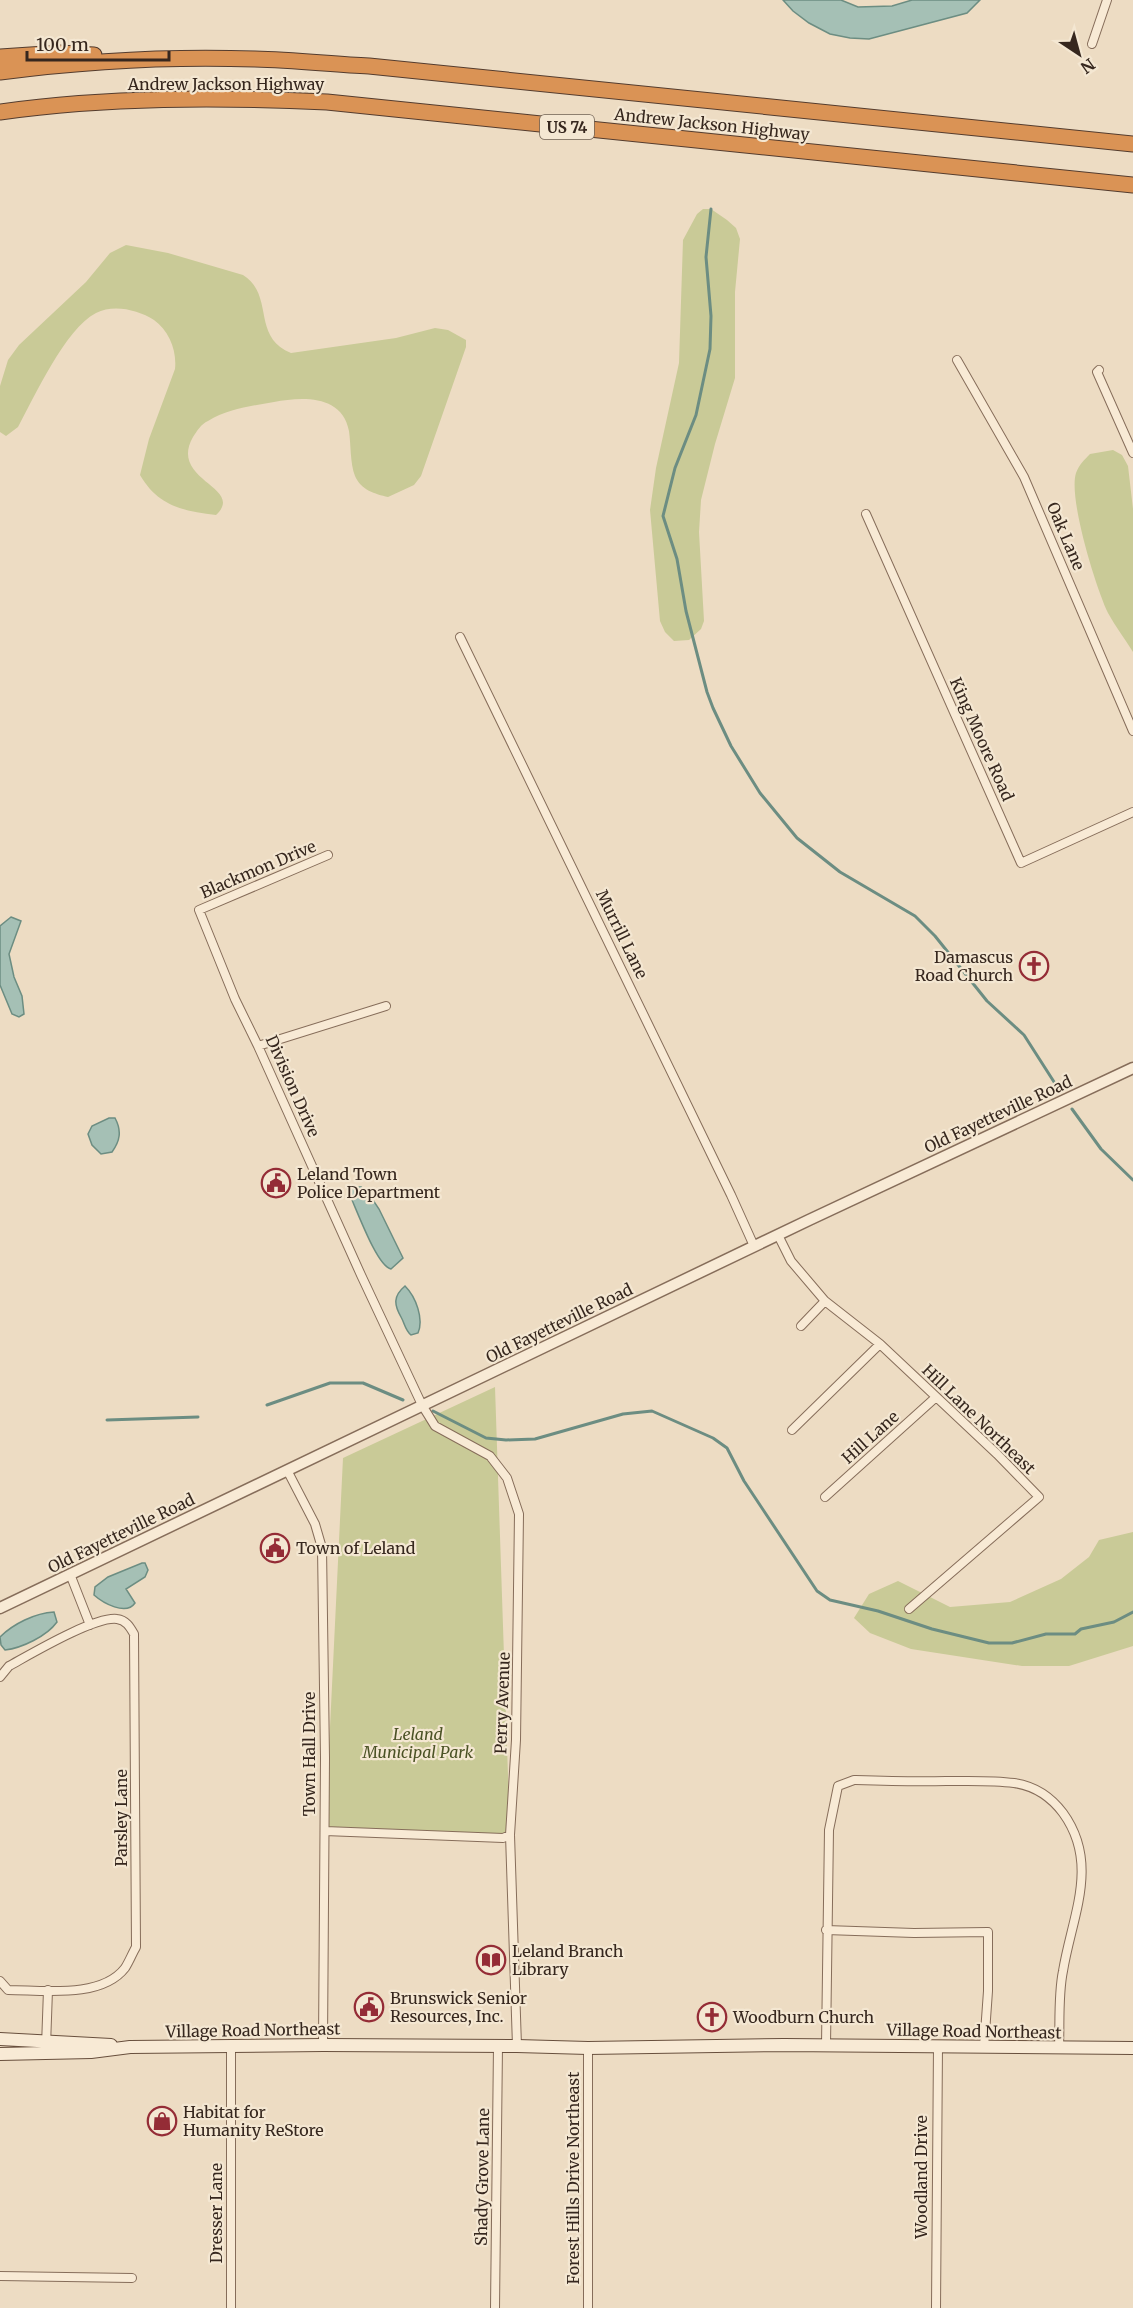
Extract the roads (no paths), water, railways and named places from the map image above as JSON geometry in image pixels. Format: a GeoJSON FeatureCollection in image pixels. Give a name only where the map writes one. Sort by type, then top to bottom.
{"type":"FeatureCollection","features":[{"type":"Feature","properties":{"kind":"highway"},"geometry":{"type":"LineString","coordinates":[[0,57],[60,53],[168,59]]}},
{"type":"Feature","properties":{"kind":"highway","name":"Andrew Jackson Highway"},"geometry":{"type":"LineString","coordinates":[[0,72],[168,59],[254,59],[369,66],[1133,144]]}},
{"type":"Feature","properties":{"kind":"highway","name":"Andrew Jackson Highway"},"geometry":{"type":"LineString","coordinates":[[0,112],[69,104],[146,100],[254,99],[327,102],[1133,185]]}},
{"type":"Feature","properties":{"kind":"main road","name":"Village Road Northeast"},"geometry":{"type":"LineString","coordinates":[[0,2038],[130,2048]]}},
{"type":"Feature","properties":{"kind":"main road","name":"Village Road Northeast"},"geometry":{"type":"LineString","coordinates":[[0,2054],[91,2052],[130,2048],[323,2045],[588,2048],[938,2046],[1133,2048]]}},
{"type":"Feature","properties":{"kind":"street"},"geometry":{"type":"LineString","coordinates":[[1092,45],[1107,0]]}},
{"type":"Feature","properties":{"kind":"street","name":"Oak Lane"},"geometry":{"type":"LineString","coordinates":[[957,360],[1024,477],[1133,731]]}},
{"type":"Feature","properties":{"kind":"street"},"geometry":{"type":"LineString","coordinates":[[1099,370],[1097,372],[1133,453]]}},
{"type":"Feature","properties":{"kind":"street","name":"King Moore Road"},"geometry":{"type":"LineString","coordinates":[[866,514],[1021,863],[1133,812]]}},
{"type":"Feature","properties":{"kind":"street","name":"Murrill Lane"},"geometry":{"type":"LineString","coordinates":[[460,637],[754,1246]]}},
{"type":"Feature","properties":{"kind":"street","name":"Blackmon Drive"},"geometry":{"type":"LineString","coordinates":[[199,910],[328,855]]}},
{"type":"Feature","properties":{"kind":"street","name":"Division Drive"},"geometry":{"type":"LineString","coordinates":[[199,910],[235,999],[422,1404]]}},
{"type":"Feature","properties":{"kind":"street"},"geometry":{"type":"LineString","coordinates":[[258,1046],[386,1006]]}},
{"type":"Feature","properties":{"kind":"street","name":"Old Fayetteville Road"},"geometry":{"type":"LineString","coordinates":[[0,1608],[422,1404],[1133,1068]]}},
{"type":"Feature","properties":{"kind":"street"},"geometry":{"type":"LineString","coordinates":[[778,1235],[791,1261],[825,1301],[801,1326]]}},
{"type":"Feature","properties":{"kind":"street","name":"Hill Lane Northeast"},"geometry":{"type":"LineString","coordinates":[[825,1301],[880,1344],[997,1454],[1039,1497],[909,1609]]}},
{"type":"Feature","properties":{"kind":"street"},"geometry":{"type":"LineString","coordinates":[[792,1430],[880,1344]]}},
{"type":"Feature","properties":{"kind":"street","name":"Hill Lane"},"geometry":{"type":"LineString","coordinates":[[825,1497],[935,1398]]}},
{"type":"Feature","properties":{"kind":"street","name":"Perry Avenue"},"geometry":{"type":"LineString","coordinates":[[422,1404],[435,1426],[490,1456],[507,1478],[519,1514],[516,1740],[510,1835],[518,2046]]}},
{"type":"Feature","properties":{"kind":"street","name":"Town Hall Drive"},"geometry":{"type":"LineString","coordinates":[[287,1470],[315,1524],[322,1548],[325,1831],[323,2045]]}},
{"type":"Feature","properties":{"kind":"street"},"geometry":{"type":"LineString","coordinates":[[70,1575],[90,1625]]}},
{"type":"Feature","properties":{"kind":"street","name":"Parsley Lane"},"geometry":{"type":"LineString","coordinates":[[0,1677],[9,1666],[90,1625],[108,1619],[124,1621],[134,1634],[136,1643],[135,1947],[124,1969],[97,1987],[65,1991],[8,1990],[0,1981]]}},
{"type":"Feature","properties":{"kind":"street"},"geometry":{"type":"LineString","coordinates":[[826,2046],[829,1830],[838,1786],[854,1780],[989,1781],[1032,1787],[1053,1800],[1074,1828],[1080,1844],[1082,1871],[1078,1905],[1062,1972],[1059,2048]]}},
{"type":"Feature","properties":{"kind":"street"},"geometry":{"type":"LineString","coordinates":[[325,1831],[503,1838],[510,1835]]}},
{"type":"Feature","properties":{"kind":"street"},"geometry":{"type":"LineString","coordinates":[[826,1930],[914,1933],[988,1932],[988,1992],[984,2047]]}},
{"type":"Feature","properties":{"kind":"street"},"geometry":{"type":"LineString","coordinates":[[46,2054],[48,1990]]}},
{"type":"Feature","properties":{"kind":"street","name":"Shady Grove Lane"},"geometry":{"type":"LineString","coordinates":[[495,2308],[498,2046]]}},
{"type":"Feature","properties":{"kind":"street","name":"Woodland Drive"},"geometry":{"type":"LineString","coordinates":[[936,2308],[938,2046]]}},
{"type":"Feature","properties":{"kind":"street","name":"Dresser Lane"},"geometry":{"type":"LineString","coordinates":[[231,2047],[231,2308]]}},
{"type":"Feature","properties":{"kind":"street","name":"Forest Hills Drive Northeast"},"geometry":{"type":"LineString","coordinates":[[588,2048],[588,2308]]}},
{"type":"Feature","properties":{"kind":"street"},"geometry":{"type":"LineString","coordinates":[[0,2276],[132,2278]]}},
{"type":"Feature","properties":{"kind":"waterway"},"geometry":{"type":"LineString","coordinates":[[711,209],[706,257],[711,316],[710,349],[696,415],[675,468],[663,516],[677,559],[686,611],[713,708],[731,746],[760,793],[797,838],[840,872],[915,916],[935,936],[987,1001],[1024,1035],[1056,1085]]}},
{"type":"Feature","properties":{"kind":"waterway"},"geometry":{"type":"LineString","coordinates":[[1072,1109],[1101,1149],[1133,1180]]}},
{"type":"Feature","properties":{"kind":"waterway"},"geometry":{"type":"LineString","coordinates":[[267,1405],[330,1383],[363,1383],[403,1400]]}},
{"type":"Feature","properties":{"kind":"waterway"},"geometry":{"type":"LineString","coordinates":[[433,1411],[486,1438],[506,1440],[535,1439],[623,1414],[652,1411],[713,1438],[727,1448],[744,1481],[817,1591],[830,1600],[878,1611],[932,1629],[989,1643],[1012,1643],[1046,1634],[1075,1634],[1081,1629],[1114,1622],[1133,1612]]}},
{"type":"Feature","properties":{"kind":"waterway"},"geometry":{"type":"LineString","coordinates":[[107,1420],[198,1417]]}},
{"type":"Feature","properties":{"kind":"place","name":"Damascus Road Church"},"geometry":{"type":"Point","coordinates":[1034,966]}},
{"type":"Feature","properties":{"kind":"place","name":"Leland Town Police Department"},"geometry":{"type":"Point","coordinates":[276,1183]}},
{"type":"Feature","properties":{"kind":"place","name":"Town of Leland"},"geometry":{"type":"Point","coordinates":[275,1548]}},
{"type":"Feature","properties":{"kind":"place","name":"Leland Branch Library"},"geometry":{"type":"Point","coordinates":[491,1960]}},
{"type":"Feature","properties":{"kind":"place","name":"Brunswick Senior Resources, Inc."},"geometry":{"type":"Point","coordinates":[369,2007]}},
{"type":"Feature","properties":{"kind":"place","name":"Woodburn Church"},"geometry":{"type":"Point","coordinates":[712,2017]}},
{"type":"Feature","properties":{"kind":"place","name":"Habitat for Humanity ReStore"},"geometry":{"type":"Point","coordinates":[162,2121]}},
{"type":"Feature","properties":{"kind":"park label","name":"Leland Municipal Park"},"geometry":{"type":"Point","coordinates":[418,1743]}}]}
